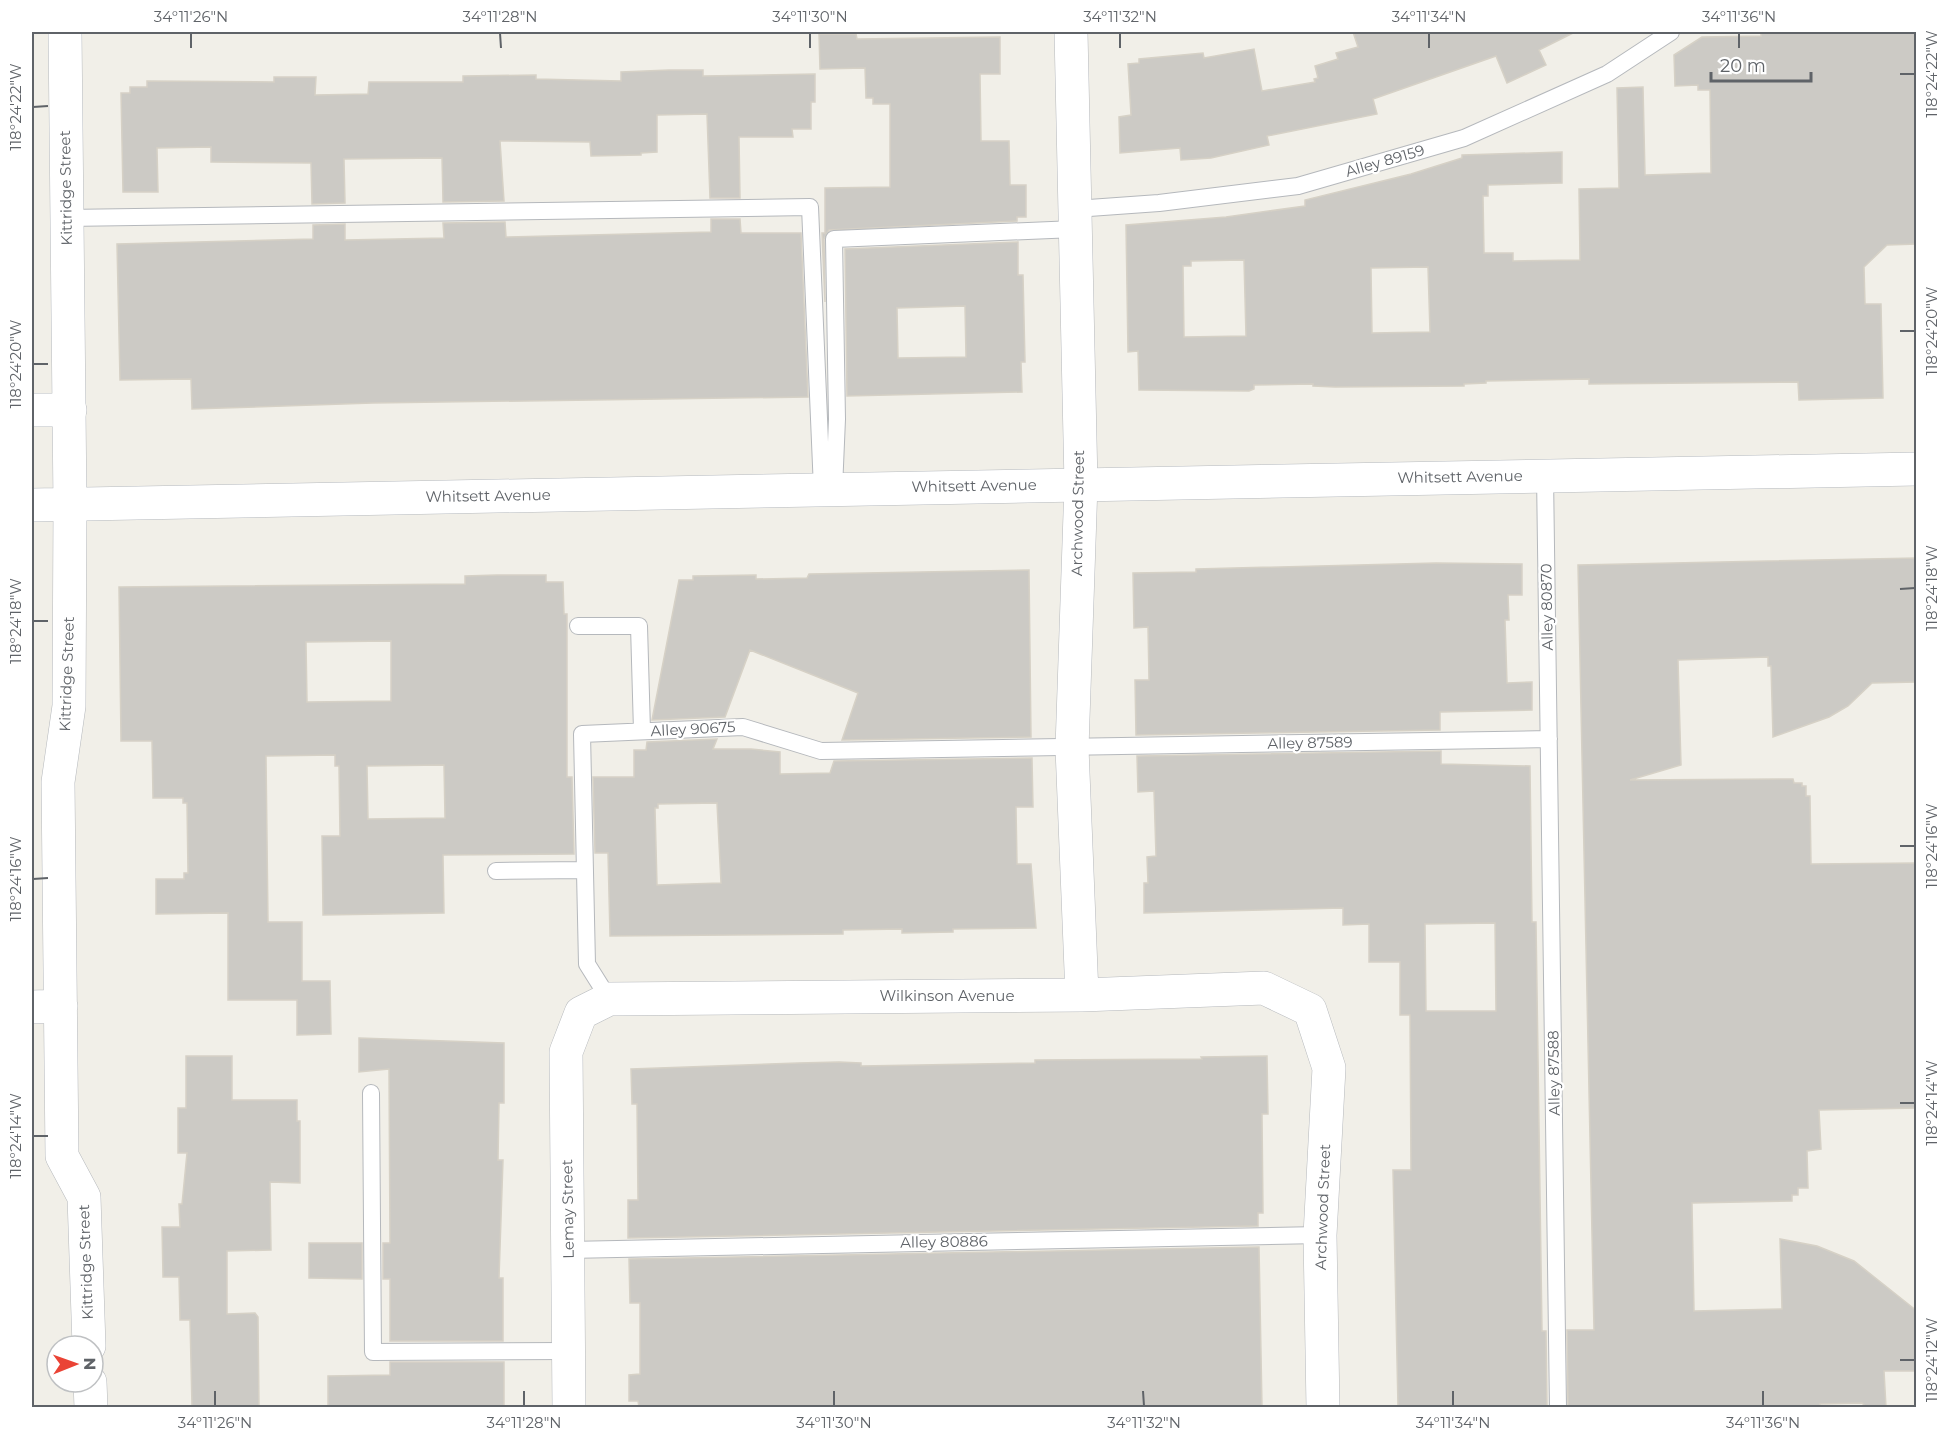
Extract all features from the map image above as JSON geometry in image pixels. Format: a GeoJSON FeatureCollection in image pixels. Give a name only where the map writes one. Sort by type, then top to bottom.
{"type":"FeatureCollection","features":[{"type":"Feature","properties":{"kind":"street","name":"Kittridge Street"},"geometry":{"type":"LineString","coordinates":[[65,32],[70,410],[69,706],[58,782],[46,1006],[62,1156],[84,1197],[89,1334]]}},
{"type":"Feature","properties":{"kind":"street","name":"Archwood Street"},"geometry":{"type":"LineString","coordinates":[[1071,32],[1081,483],[1072,748],[1082,995]]}},
{"type":"Feature","properties":{"kind":"street"},"geometry":{"type":"LineString","coordinates":[[32,410],[70,410]]}},
{"type":"Feature","properties":{"kind":"street","name":"Whitsett Avenue"},"geometry":{"type":"LineString","coordinates":[[32,505],[1081,483],[1917,469]]}},
{"type":"Feature","properties":{"kind":"street","name":"Wilkinson Avenue"},"geometry":{"type":"LineString","coordinates":[[595,1006],[1082,995],[1264,988],[1310,1010]]}},
{"type":"Feature","properties":{"kind":"street","name":"Lemay Street"},"geometry":{"type":"LineString","coordinates":[[569,1407],[566,1052],[595,1006]]}},
{"type":"Feature","properties":{"kind":"street","name":"Archwood Street"},"geometry":{"type":"LineString","coordinates":[[1310,1010],[1329,1068],[1320,1235],[1323,1407]]}},
{"type":"Feature","properties":{"kind":"lane","name":"Alley 89159"},"geometry":{"type":"LineString","coordinates":[[828,489],[837,419],[834,239],[1075,219],[1159,203],[1298,186],[1464,138],[1607,74],[1671,32]]}},
{"type":"Feature","properties":{"kind":"lane"},"geometry":{"type":"LineString","coordinates":[[66,218],[810,207],[828,489]]}},
{"type":"Feature","properties":{"kind":"lane","name":"Alley 80870"},"geometry":{"type":"LineString","coordinates":[[1545,475],[1549,739]]}},
{"type":"Feature","properties":{"kind":"lane"},"geometry":{"type":"LineString","coordinates":[[578,626],[639,626],[642,731]]}},
{"type":"Feature","properties":{"kind":"lane","name":"Alley 90675"},"geometry":{"type":"LineString","coordinates":[[595,1006],[587,964],[582,734],[743,726],[820,751],[1072,748]]}},
{"type":"Feature","properties":{"kind":"lane","name":"Alley 87589"},"geometry":{"type":"LineString","coordinates":[[1072,748],[1549,739]]}},
{"type":"Feature","properties":{"kind":"lane","name":"Alley 87588"},"geometry":{"type":"LineString","coordinates":[[1549,739],[1558,1407]]}},
{"type":"Feature","properties":{"kind":"lane"},"geometry":{"type":"LineString","coordinates":[[496,871],[585,870]]}},
{"type":"Feature","properties":{"kind":"lane"},"geometry":{"type":"LineString","coordinates":[[371,1093],[374,1352],[568,1351]]}},
{"type":"Feature","properties":{"kind":"lane","name":"Alley 80886"},"geometry":{"type":"LineString","coordinates":[[568,1250],[1320,1235]]}},
{"type":"Feature","properties":{"kind":"building"},"geometry":{"type":"Polygon","coordinates":[[[1353,32],[1575,32],[1539,50],[1546,65],[1507,83],[1496,56],[1373,99],[1377,114],[1267,136],[1269,145],[1211,158],[1181,160],[1180,148],[1120,153],[1119,117],[1131,115],[1128,64],[1139,63],[1139,59],[1203,53],[1204,58],[1254,49],[1262,91],[1315,82],[1314,79],[1318,78],[1315,66],[1338,59],[1336,53],[1358,47],[1353,32]]]}},
{"type":"Feature","properties":{"kind":"building"},"geometry":{"type":"Polygon","coordinates":[[[1761,32],[1917,32],[1917,244],[1887,245],[1864,267],[1865,304],[1881,304],[1883,398],[1799,400],[1798,382],[1589,384],[1589,379],[1486,381],[1486,383],[1464,384],[1464,386],[1335,387],[1313,386],[1313,384],[1254,385],[1254,389],[1249,391],[1139,390],[1138,351],[1128,352],[1126,225],[1226,217],[1305,206],[1305,200],[1411,174],[1462,158],[1462,155],[1562,152],[1562,183],[1488,185],[1488,196],[1483,196],[1484,253],[1513,253],[1513,261],[1580,260],[1579,189],[1619,188],[1617,88],[1643,87],[1645,175],[1711,173],[1710,90],[1698,90],[1698,85],[1675,86],[1674,55],[1702,37],[1761,36],[1761,32]],[[1244,260],[1191,261],[1191,266],[1183,266],[1184,337],[1246,336],[1244,260]],[[1428,267],[1371,268],[1372,333],[1430,332],[1428,267]]]}},
{"type":"Feature","properties":{"kind":"building"},"geometry":{"type":"Polygon","coordinates":[[[819,34],[856,34],[857,39],[1000,37],[1000,74],[980,74],[981,141],[1009,141],[1010,185],[1026,185],[1026,217],[1017,217],[1017,221],[829,230],[824,239],[825,302],[822,233],[825,233],[825,188],[890,187],[890,104],[873,104],[873,98],[866,98],[865,68],[820,69],[819,34]]]}},
{"type":"Feature","properties":{"kind":"building"},"geometry":{"type":"Polygon","coordinates":[[[703,70],[703,76],[815,74],[815,102],[811,102],[811,129],[792,129],[793,137],[739,137],[740,198],[710,198],[707,114],[657,115],[657,152],[641,153],[641,155],[591,156],[590,142],[500,141],[504,201],[443,202],[442,158],[344,159],[345,203],[312,204],[311,163],[211,162],[211,147],[157,148],[158,192],[123,192],[121,93],[130,93],[130,87],[147,87],[147,81],[274,82],[274,77],[316,77],[315,95],[368,94],[369,82],[463,82],[463,76],[536,75],[536,79],[621,81],[621,72],[703,70]]]}},
{"type":"Feature","properties":{"kind":"building"},"geometry":{"type":"Polygon","coordinates":[[[711,219],[740,219],[741,233],[801,233],[808,397],[373,403],[192,409],[191,379],[120,380],[117,244],[313,239],[313,225],[345,224],[345,240],[444,238],[443,223],[505,222],[506,237],[711,232],[711,219]]]}},
{"type":"Feature","properties":{"kind":"building"},"geometry":{"type":"Polygon","coordinates":[[[1018,242],[1018,275],[1023,275],[1025,362],[1021,362],[1022,392],[847,396],[845,249],[1018,242]],[[965,306],[897,308],[898,358],[966,357],[965,306]]]}},
{"type":"Feature","properties":{"kind":"building"},"geometry":{"type":"Polygon","coordinates":[[[1917,558],[1917,682],[1872,683],[1848,706],[1829,717],[1773,737],[1771,666],[1768,666],[1768,657],[1678,660],[1681,765],[1630,780],[1793,779],[1794,783],[1802,783],[1802,786],[1806,786],[1806,796],[1810,796],[1811,864],[1917,863],[1917,1108],[1819,1110],[1821,1149],[1807,1151],[1808,1188],[1798,1188],[1798,1195],[1792,1195],[1792,1201],[1692,1203],[1694,1311],[1782,1309],[1780,1239],[1817,1246],[1854,1261],[1917,1311],[1917,1371],[1884,1371],[1886,1407],[1866,1407],[1862,1403],[1820,1404],[1820,1407],[1568,1407],[1567,1330],[1594,1330],[1578,565],[1917,558]]]}},
{"type":"Feature","properties":{"kind":"building"},"geometry":{"type":"Polygon","coordinates":[[[1436,563],[1522,564],[1522,595],[1508,595],[1509,620],[1505,620],[1507,683],[1532,682],[1532,710],[1440,712],[1440,730],[1136,735],[1135,680],[1149,680],[1148,627],[1134,628],[1133,573],[1196,572],[1196,569],[1436,563]]]}},
{"type":"Feature","properties":{"kind":"building"},"geometry":{"type":"Polygon","coordinates":[[[1029,570],[1031,737],[842,740],[858,693],[750,650],[725,717],[652,720],[679,580],[693,580],[693,576],[756,575],[756,579],[807,578],[809,574],[1029,570]]]}},
{"type":"Feature","properties":{"kind":"building"},"geometry":{"type":"Polygon","coordinates":[[[546,575],[546,582],[563,582],[564,614],[567,614],[567,777],[572,777],[574,854],[443,855],[444,913],[323,915],[322,836],[340,836],[339,766],[335,766],[335,755],[266,756],[268,922],[302,922],[302,981],[330,981],[331,1034],[297,1035],[297,1000],[228,1000],[228,913],[156,914],[156,879],[184,879],[184,873],[188,873],[187,803],[183,803],[183,798],[153,798],[152,741],[121,741],[119,587],[465,584],[465,576],[546,575]],[[391,641],[306,642],[307,702],[391,701],[391,641]],[[444,765],[367,766],[368,819],[445,818],[444,765]]]}},
{"type":"Feature","properties":{"kind":"building"},"geometry":{"type":"Polygon","coordinates":[[[717,739],[713,749],[780,752],[780,774],[830,773],[834,761],[1032,758],[1033,807],[1016,807],[1017,864],[1031,864],[1036,928],[953,929],[953,932],[902,933],[902,929],[843,930],[843,934],[610,936],[608,853],[595,853],[593,777],[634,777],[634,750],[646,750],[647,742],[717,739]],[[717,803],[658,804],[658,808],[655,808],[657,885],[721,883],[717,803]]]}},
{"type":"Feature","properties":{"kind":"building"},"geometry":{"type":"Polygon","coordinates":[[[1441,751],[1441,764],[1530,766],[1532,922],[1536,922],[1542,1331],[1546,1331],[1547,1407],[1398,1407],[1393,1170],[1411,1170],[1410,1015],[1400,1015],[1400,962],[1369,962],[1369,924],[1343,925],[1343,908],[1144,913],[1144,883],[1148,883],[1147,857],[1156,856],[1154,791],[1138,792],[1137,756],[1441,751]],[[1495,923],[1425,924],[1426,1011],[1496,1011],[1495,923]]]}},
{"type":"Feature","properties":{"kind":"building"},"geometry":{"type":"Polygon","coordinates":[[[359,1038],[504,1043],[504,1103],[499,1103],[498,1160],[503,1160],[499,1278],[503,1278],[503,1341],[390,1341],[390,1279],[383,1279],[383,1243],[390,1243],[389,1069],[359,1072],[359,1038]]]}},
{"type":"Feature","properties":{"kind":"building"},"geometry":{"type":"Polygon","coordinates":[[[186,1056],[232,1056],[232,1100],[297,1100],[297,1121],[300,1121],[300,1183],[270,1182],[271,1250],[227,1251],[227,1314],[255,1313],[258,1317],[259,1407],[192,1407],[190,1320],[180,1320],[179,1277],[163,1277],[162,1227],[180,1227],[179,1204],[182,1204],[187,1153],[178,1153],[178,1108],[186,1108],[186,1056]]]}},
{"type":"Feature","properties":{"kind":"building"},"geometry":{"type":"Polygon","coordinates":[[[1267,1056],[1268,1114],[1262,1114],[1263,1213],[1258,1213],[1258,1226],[628,1238],[628,1200],[638,1200],[637,1104],[632,1104],[631,1069],[839,1062],[861,1063],[861,1066],[1267,1056]]]}},
{"type":"Feature","properties":{"kind":"building"},"geometry":{"type":"Polygon","coordinates":[[[309,1243],[362,1243],[362,1279],[309,1278],[309,1243]]]}},
{"type":"Feature","properties":{"kind":"building"},"geometry":{"type":"Polygon","coordinates":[[[1259,1247],[1262,1407],[639,1407],[638,1401],[629,1401],[629,1375],[640,1374],[640,1303],[630,1303],[629,1259],[1259,1247]]]}},
{"type":"Feature","properties":{"kind":"building"},"geometry":{"type":"Polygon","coordinates":[[[390,1362],[504,1362],[504,1407],[328,1407],[328,1376],[390,1375],[390,1362]]]}}]}
